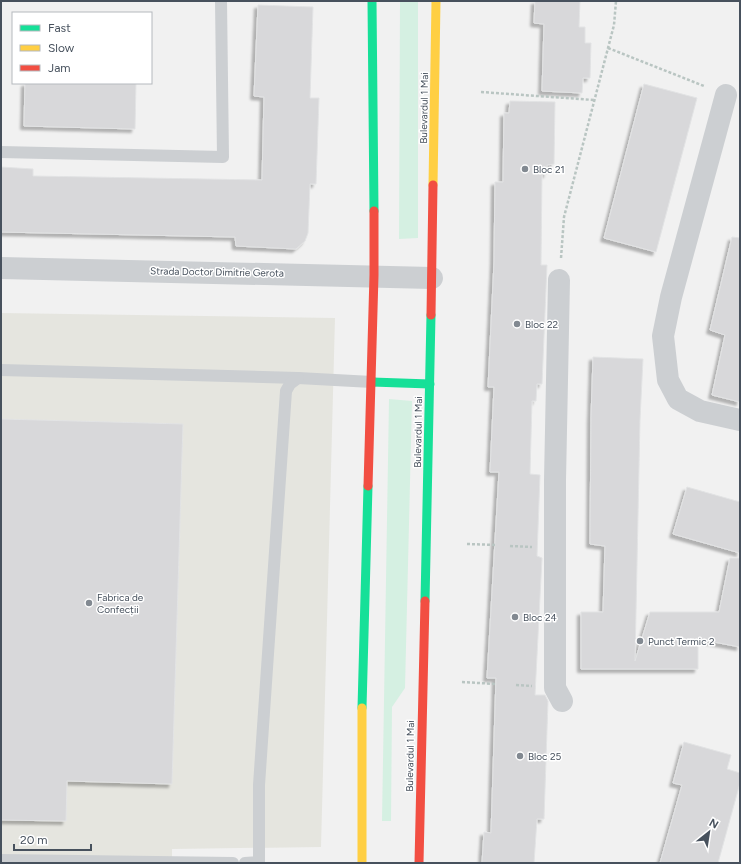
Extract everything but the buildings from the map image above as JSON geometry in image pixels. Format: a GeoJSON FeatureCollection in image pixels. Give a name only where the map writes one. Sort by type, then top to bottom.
{"type":"FeatureCollection","features":[{"type":"Feature","properties":{"kind":"main road"},"geometry":{"type":"LineString","coordinates":[[362,863],[362,724],[374,275],[372,1]]}},
{"type":"Feature","properties":{"kind":"main road","name":"Bulevardul 1 Mai"},"geometry":{"type":"LineString","coordinates":[[419,863],[430,384],[436,1]]}},
{"type":"Feature","properties":{"kind":"main road"},"geometry":{"type":"LineString","coordinates":[[372,382],[430,384]]}},
{"type":"Feature","properties":{"kind":"street"},"geometry":{"type":"LineString","coordinates":[[726,95],[671,297],[663,336],[668,380],[678,398],[700,411],[740,420]]}},
{"type":"Feature","properties":{"kind":"street","name":"Strada Doctor Dimitrie Gerota"},"geometry":{"type":"LineString","coordinates":[[1,268],[374,275],[432,278]]}},
{"type":"Feature","properties":{"kind":"street"},"geometry":{"type":"LineString","coordinates":[[560,280],[554,480],[555,688],[562,700]]}},
{"type":"Feature","properties":{"kind":"lane"},"geometry":{"type":"LineString","coordinates":[[1,152],[223,157],[221,1]]}},
{"type":"Feature","properties":{"kind":"lane"},"geometry":{"type":"LineString","coordinates":[[1,370],[298,378],[372,382]]}},
{"type":"Feature","properties":{"kind":"lane"},"geometry":{"type":"LineString","coordinates":[[245,863],[259,863],[259,785],[286,391],[290,384],[298,378]]}},
{"type":"Feature","properties":{"kind":"lane"},"geometry":{"type":"LineString","coordinates":[[1,860],[233,863]]}},
{"type":"Feature","properties":{"kind":"path"},"geometry":{"type":"LineString","coordinates":[[560,280],[564,217],[614,25],[616,1]]}},
{"type":"Feature","properties":{"kind":"path"},"geometry":{"type":"LineString","coordinates":[[608,48],[726,95]]}},
{"type":"Feature","properties":{"kind":"path"},"geometry":{"type":"LineString","coordinates":[[482,92],[594,100]]}},
{"type":"Feature","properties":{"kind":"path"},"geometry":{"type":"LineString","coordinates":[[467,544],[496,545]]}},
{"type":"Feature","properties":{"kind":"path"},"geometry":{"type":"LineString","coordinates":[[462,682],[496,684]]}},
{"type":"Feature","properties":{"kind":"shaded area"},"geometry":{"type":"Polygon","coordinates":[[[1,313],[335,318],[321,847],[172,849],[172,863],[1,863],[1,313]]]}},
{"type":"Feature","properties":{"kind":"green space"},"geometry":{"type":"Polygon","coordinates":[[[400,1],[418,1],[418,238],[399,239],[400,1]]]}},
{"type":"Feature","properties":{"kind":"green space"},"geometry":{"type":"Polygon","coordinates":[[[389,399],[412,401],[405,688],[392,707],[391,821],[382,821],[389,399]]]}},
{"type":"Feature","properties":{"kind":"traffic: fast"},"geometry":{"type":"LineString","coordinates":[[372,1],[374,211]]}},
{"type":"Feature","properties":{"kind":"traffic: fast"},"geometry":{"type":"LineString","coordinates":[[425,601],[431,315]]}},
{"type":"Feature","properties":{"kind":"traffic: fast"},"geometry":{"type":"LineString","coordinates":[[372,382],[430,384]]}},
{"type":"Feature","properties":{"kind":"traffic: fast"},"geometry":{"type":"LineString","coordinates":[[362,708],[368,486]]}},
{"type":"Feature","properties":{"kind":"traffic: slow"},"geometry":{"type":"LineString","coordinates":[[433,185],[436,1]]}},
{"type":"Feature","properties":{"kind":"traffic: slow"},"geometry":{"type":"LineString","coordinates":[[362,708],[362,863]]}},
{"type":"Feature","properties":{"kind":"traffic: jam"},"geometry":{"type":"LineString","coordinates":[[431,315],[433,185]]}},
{"type":"Feature","properties":{"kind":"traffic: jam"},"geometry":{"type":"LineString","coordinates":[[368,486],[374,275],[374,211]]}},
{"type":"Feature","properties":{"kind":"traffic: jam"},"geometry":{"type":"LineString","coordinates":[[419,863],[425,601]]}},
{"type":"Feature","properties":{"kind":"place","name":"Bloc 21"},"geometry":{"type":"Point","coordinates":[525,169]}},
{"type":"Feature","properties":{"kind":"place","name":"Bloc 22"},"geometry":{"type":"Point","coordinates":[517,324]}},
{"type":"Feature","properties":{"kind":"place","name":"Fabrica de Confecții"},"geometry":{"type":"Point","coordinates":[89,603]}},
{"type":"Feature","properties":{"kind":"place","name":"Bloc 24"},"geometry":{"type":"Point","coordinates":[515,617]}},
{"type":"Feature","properties":{"kind":"place","name":"Punct Termic 2"},"geometry":{"type":"Point","coordinates":[640,641]}},
{"type":"Feature","properties":{"kind":"place","name":"Bloc 25"},"geometry":{"type":"Point","coordinates":[520,756]}}]}
